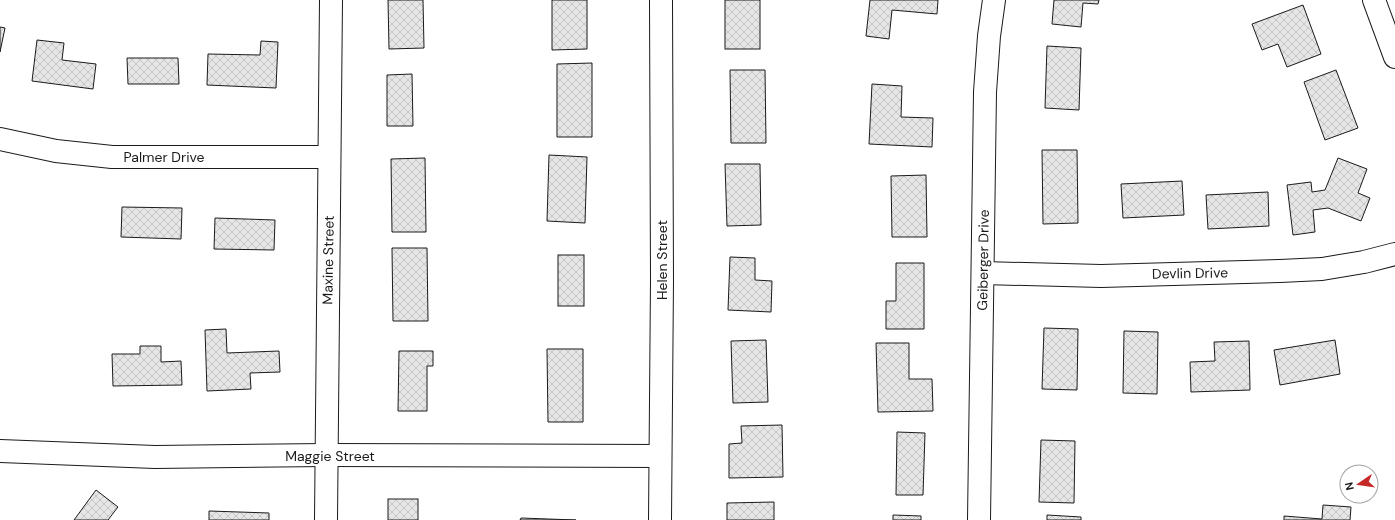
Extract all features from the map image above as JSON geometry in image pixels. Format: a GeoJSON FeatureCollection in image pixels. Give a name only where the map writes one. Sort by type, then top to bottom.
{"type":"FeatureCollection","features":[{"type":"Feature","properties":{"kind":"street","name":"Maxine Street"},"geometry":{"type":"LineString","coordinates":[[326,520],[331,0]]}},
{"type":"Feature","properties":{"kind":"street","name":"Helen Street"},"geometry":{"type":"LineString","coordinates":[[660,520],[662,288],[661,0]]}},
{"type":"Feature","properties":{"kind":"street","name":"Geiberger Drive"},"geometry":{"type":"LineString","coordinates":[[979,520],[985,92],[989,36],[994,0]]}},
{"type":"Feature","properties":{"kind":"street"},"geometry":{"type":"LineString","coordinates":[[1374,0],[1395,57]]}},
{"type":"Feature","properties":{"kind":"street","name":"Palmer Drive"},"geometry":{"type":"LineString","coordinates":[[0,139],[28,146],[112,157],[329,157]]}},
{"type":"Feature","properties":{"kind":"street","name":"Devlin Drive"},"geometry":{"type":"LineString","coordinates":[[983,273],[1101,276],[1280,271],[1322,269],[1364,262],[1395,254]]}},
{"type":"Feature","properties":{"kind":"street","name":"Maggie Street"},"geometry":{"type":"LineString","coordinates":[[0,451],[155,457],[326,455],[660,456]]}},
{"type":"Feature","properties":{"kind":"building"},"geometry":{"type":"Polygon","coordinates":[[[388,0],[423,0],[424,48],[389,49],[388,0]]]}},
{"type":"Feature","properties":{"kind":"building"},"geometry":{"type":"Polygon","coordinates":[[[552,0],[587,0],[587,49],[552,50],[552,0]]]}},
{"type":"Feature","properties":{"kind":"building"},"geometry":{"type":"Polygon","coordinates":[[[725,0],[760,0],[760,49],[725,49],[725,0]]]}},
{"type":"Feature","properties":{"kind":"building"},"geometry":{"type":"Polygon","coordinates":[[[870,0],[938,0],[937,14],[892,10],[889,39],[866,36],[870,0]]]}},
{"type":"Feature","properties":{"kind":"building"},"geometry":{"type":"Polygon","coordinates":[[[1054,0],[1099,0],[1098,4],[1083,3],[1081,27],[1052,24],[1054,0]]]}},
{"type":"Feature","properties":{"kind":"building"},"geometry":{"type":"Polygon","coordinates":[[[1303,5],[1321,54],[1287,67],[1278,44],[1262,50],[1252,24],[1303,5]]]}},
{"type":"Feature","properties":{"kind":"building"},"geometry":{"type":"Polygon","coordinates":[[[0,27],[5,28],[0,52],[0,27]]]}},
{"type":"Feature","properties":{"kind":"building"},"geometry":{"type":"Polygon","coordinates":[[[37,40],[64,43],[62,60],[96,64],[93,89],[32,81],[37,40]]]}},
{"type":"Feature","properties":{"kind":"building"},"geometry":{"type":"Polygon","coordinates":[[[261,41],[278,42],[276,88],[207,85],[208,54],[260,55],[261,41]]]}},
{"type":"Feature","properties":{"kind":"building"},"geometry":{"type":"Polygon","coordinates":[[[1047,46],[1081,48],[1079,110],[1045,108],[1047,46]]]}},
{"type":"Feature","properties":{"kind":"building"},"geometry":{"type":"Polygon","coordinates":[[[127,58],[178,58],[179,84],[128,84],[127,58]]]}},
{"type":"Feature","properties":{"kind":"building"},"geometry":{"type":"Polygon","coordinates":[[[592,63],[592,137],[557,137],[557,64],[592,63]]]}},
{"type":"Feature","properties":{"kind":"building"},"geometry":{"type":"Polygon","coordinates":[[[730,70],[765,70],[766,143],[731,143],[730,70]]]}},
{"type":"Feature","properties":{"kind":"building"},"geometry":{"type":"Polygon","coordinates":[[[1336,70],[1358,128],[1325,140],[1304,82],[1336,70]]]}},
{"type":"Feature","properties":{"kind":"building"},"geometry":{"type":"Polygon","coordinates":[[[412,74],[413,126],[387,126],[387,75],[412,74]]]}},
{"type":"Feature","properties":{"kind":"building"},"geometry":{"type":"Polygon","coordinates":[[[872,84],[902,86],[901,117],[933,118],[932,147],[869,144],[872,84]]]}},
{"type":"Feature","properties":{"kind":"building"},"geometry":{"type":"Polygon","coordinates":[[[1042,150],[1077,150],[1078,223],[1043,224],[1042,150]]]}},
{"type":"Feature","properties":{"kind":"building"},"geometry":{"type":"Polygon","coordinates":[[[549,155],[587,157],[585,223],[547,221],[549,155]]]}},
{"type":"Feature","properties":{"kind":"building"},"geometry":{"type":"Polygon","coordinates":[[[425,158],[426,232],[392,232],[391,159],[425,158]]]}},
{"type":"Feature","properties":{"kind":"building"},"geometry":{"type":"Polygon","coordinates":[[[1338,158],[1367,169],[1358,193],[1370,198],[1361,221],[1328,208],[1313,210],[1315,232],[1293,235],[1287,185],[1311,182],[1312,192],[1325,190],[1338,158]]]}},
{"type":"Feature","properties":{"kind":"building"},"geometry":{"type":"Polygon","coordinates":[[[725,164],[760,164],[761,225],[727,226],[725,164]]]}},
{"type":"Feature","properties":{"kind":"building"},"geometry":{"type":"Polygon","coordinates":[[[926,175],[927,237],[892,237],[891,176],[926,175]]]}},
{"type":"Feature","properties":{"kind":"building"},"geometry":{"type":"Polygon","coordinates":[[[1182,181],[1184,215],[1123,218],[1121,184],[1182,181]]]}},
{"type":"Feature","properties":{"kind":"building"},"geometry":{"type":"Polygon","coordinates":[[[1268,192],[1269,226],[1208,229],[1206,195],[1268,192]]]}},
{"type":"Feature","properties":{"kind":"building"},"geometry":{"type":"Polygon","coordinates":[[[122,207],[182,208],[181,239],[121,237],[122,207]]]}},
{"type":"Feature","properties":{"kind":"building"},"geometry":{"type":"Polygon","coordinates":[[[215,218],[275,220],[274,250],[214,249],[215,218]]]}},
{"type":"Feature","properties":{"kind":"building"},"geometry":{"type":"Polygon","coordinates":[[[392,248],[427,248],[428,321],[393,321],[392,248]]]}},
{"type":"Feature","properties":{"kind":"building"},"geometry":{"type":"Polygon","coordinates":[[[558,255],[584,255],[584,306],[558,306],[558,255]]]}},
{"type":"Feature","properties":{"kind":"building"},"geometry":{"type":"Polygon","coordinates":[[[730,257],[755,258],[755,280],[772,281],[771,312],[728,310],[730,257]]]}},
{"type":"Feature","properties":{"kind":"building"},"geometry":{"type":"Polygon","coordinates":[[[896,263],[924,263],[924,329],[886,329],[886,301],[896,301],[896,263]]]}},
{"type":"Feature","properties":{"kind":"building"},"geometry":{"type":"Polygon","coordinates":[[[1044,328],[1078,329],[1077,390],[1042,389],[1044,328]]]}},
{"type":"Feature","properties":{"kind":"building"},"geometry":{"type":"Polygon","coordinates":[[[226,329],[227,353],[279,351],[280,372],[250,373],[251,389],[207,391],[205,330],[226,329]]]}},
{"type":"Feature","properties":{"kind":"building"},"geometry":{"type":"Polygon","coordinates":[[[1124,331],[1158,332],[1157,394],[1123,393],[1124,331]]]}},
{"type":"Feature","properties":{"kind":"building"},"geometry":{"type":"Polygon","coordinates":[[[766,340],[768,402],[733,403],[731,341],[766,340]]]}},
{"type":"Feature","properties":{"kind":"building"},"geometry":{"type":"Polygon","coordinates":[[[1335,340],[1340,374],[1280,385],[1274,350],[1335,340]]]}},
{"type":"Feature","properties":{"kind":"building"},"geometry":{"type":"Polygon","coordinates":[[[1249,341],[1250,390],[1191,392],[1190,362],[1215,361],[1214,342],[1249,341]]]}},
{"type":"Feature","properties":{"kind":"building"},"geometry":{"type":"Polygon","coordinates":[[[876,343],[909,343],[909,379],[932,379],[933,411],[878,412],[876,343]]]}},
{"type":"Feature","properties":{"kind":"building"},"geometry":{"type":"Polygon","coordinates":[[[140,346],[161,346],[161,362],[181,361],[182,385],[113,386],[112,354],[140,354],[140,346]]]}},
{"type":"Feature","properties":{"kind":"building"},"geometry":{"type":"Polygon","coordinates":[[[547,349],[583,349],[583,422],[548,422],[547,349]]]}},
{"type":"Feature","properties":{"kind":"building"},"geometry":{"type":"Polygon","coordinates":[[[399,351],[433,351],[433,366],[427,366],[427,411],[398,411],[399,351]]]}},
{"type":"Feature","properties":{"kind":"building"},"geometry":{"type":"Polygon","coordinates":[[[782,425],[783,477],[729,478],[729,444],[742,443],[741,426],[782,425]]]}},
{"type":"Feature","properties":{"kind":"building"},"geometry":{"type":"Polygon","coordinates":[[[897,432],[925,433],[923,495],[896,495],[897,432]]]}},
{"type":"Feature","properties":{"kind":"building"},"geometry":{"type":"Polygon","coordinates":[[[1041,440],[1075,441],[1074,503],[1039,502],[1041,440]]]}},
{"type":"Feature","properties":{"kind":"building"},"geometry":{"type":"Polygon","coordinates":[[[96,490],[118,507],[108,520],[74,520],[96,490]]]}},
{"type":"Feature","properties":{"kind":"building"},"geometry":{"type":"Polygon","coordinates":[[[388,499],[418,499],[418,520],[388,520],[388,499]]]}},
{"type":"Feature","properties":{"kind":"building"},"geometry":{"type":"Polygon","coordinates":[[[774,502],[774,520],[727,520],[727,503],[774,502]]]}},
{"type":"Feature","properties":{"kind":"building"},"geometry":{"type":"Polygon","coordinates":[[[1323,505],[1351,507],[1350,520],[1284,520],[1284,516],[1322,519],[1323,505]]]}},
{"type":"Feature","properties":{"kind":"building"},"geometry":{"type":"Polygon","coordinates":[[[209,511],[269,513],[269,520],[209,520],[209,511]]]}},
{"type":"Feature","properties":{"kind":"building"},"geometry":{"type":"Polygon","coordinates":[[[893,515],[921,516],[921,520],[893,520],[893,515]]]}},
{"type":"Feature","properties":{"kind":"building"},"geometry":{"type":"Polygon","coordinates":[[[1047,515],[1081,517],[1081,520],[1047,520],[1047,515]]]}},
{"type":"Feature","properties":{"kind":"building"},"geometry":{"type":"Polygon","coordinates":[[[521,518],[576,520],[520,520],[521,518]]]}}]}
